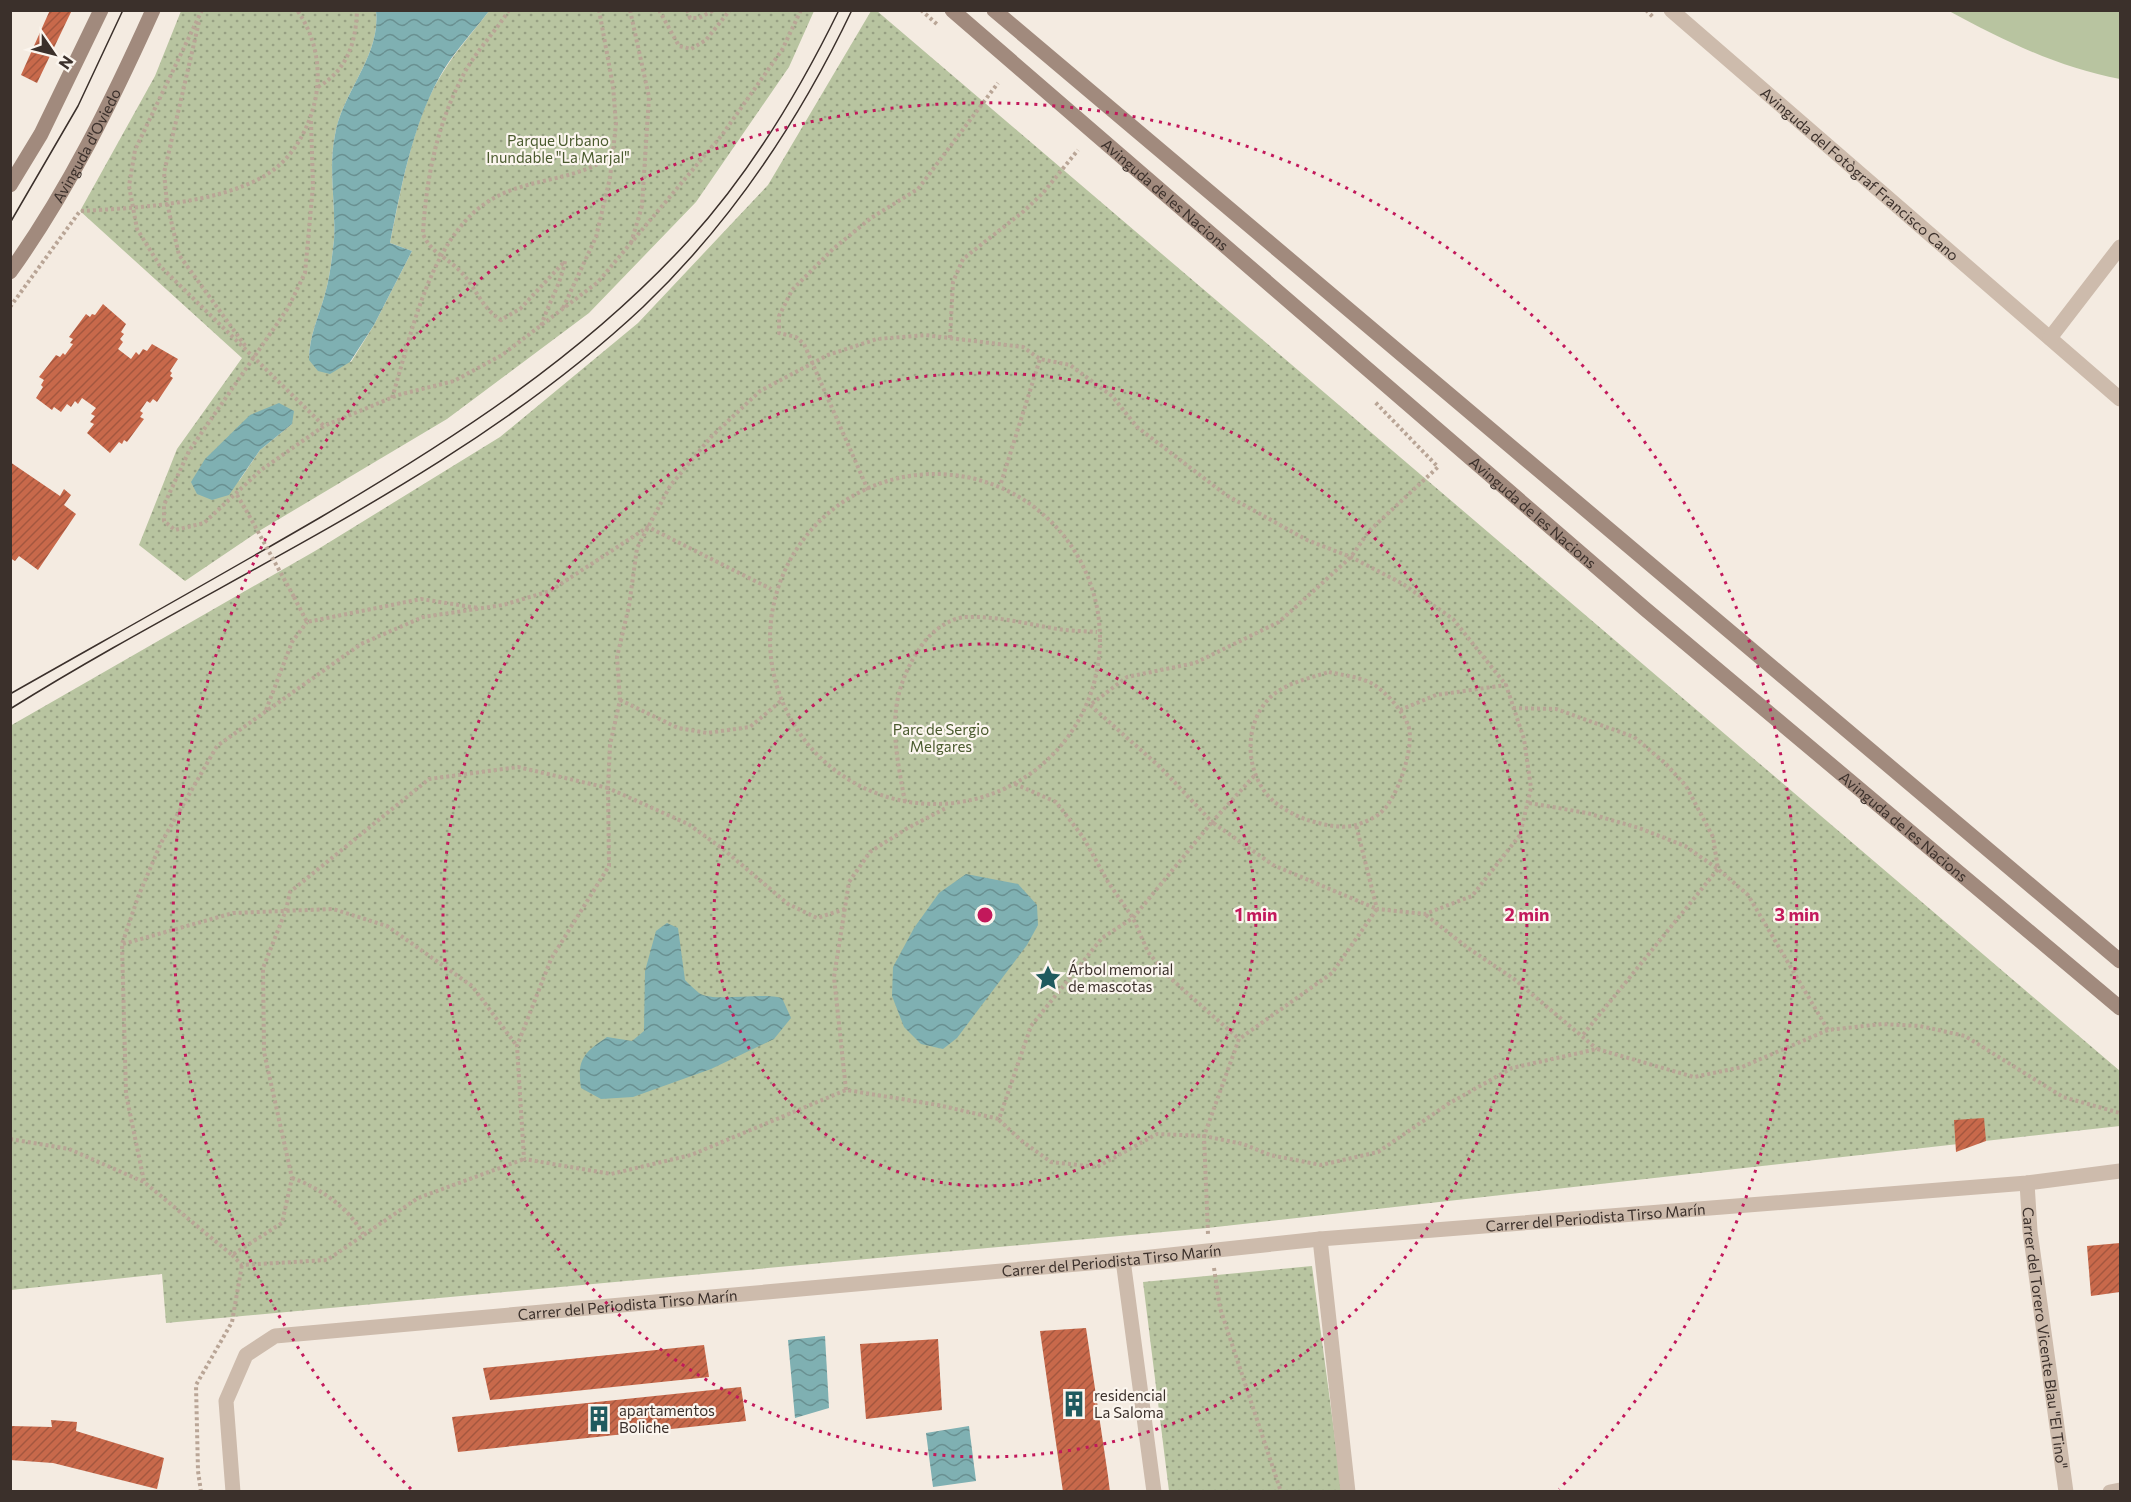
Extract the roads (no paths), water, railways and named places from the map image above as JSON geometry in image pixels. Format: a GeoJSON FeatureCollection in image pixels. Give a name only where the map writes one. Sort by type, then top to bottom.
{"type":"FeatureCollection","features":[{"type":"Feature","properties":{"kind":"street"},"geometry":{"type":"LineString","coordinates":[[10,185],[41,134],[101,10]]}},
{"type":"Feature","properties":{"kind":"street","name":"Avinguda d'Oviedo"},"geometry":{"type":"LineString","coordinates":[[10,272],[73,174],[116,92],[153,10]]}},
{"type":"Feature","properties":{"kind":"street","name":"Avinguda de les Nacions"},"geometry":{"type":"LineString","coordinates":[[952,10],[1644,608],[2121,1008]]}},
{"type":"Feature","properties":{"kind":"street","name":"Avinguda de les Nacions"},"geometry":{"type":"LineString","coordinates":[[994,10],[2121,961]]}},
{"type":"Feature","properties":{"kind":"street","name":"Avinguda del Fotògraf Francisco Cano"},"geometry":{"type":"LineString","coordinates":[[1671,10],[2121,399]]}},
{"type":"Feature","properties":{"kind":"street"},"geometry":{"type":"LineString","coordinates":[[2050,338],[2121,247]]}},
{"type":"Feature","properties":{"kind":"street","name":"Carrer del Periodista Tirso Marín"},"geometry":{"type":"LineString","coordinates":[[233,1491],[226,1401],[246,1355],[275,1336],[1123,1260],[1320,1239],[2027,1183],[2121,1171]]}},
{"type":"Feature","properties":{"kind":"street","name":"Carrer del Torero Vicente Blau \"El Tino\""},"geometry":{"type":"LineString","coordinates":[[2027,1183],[2030,1231],[2066,1491]]}},
{"type":"Feature","properties":{"kind":"street"},"geometry":{"type":"LineString","coordinates":[[1320,1239],[1348,1491]]}},
{"type":"Feature","properties":{"kind":"street"},"geometry":{"type":"LineString","coordinates":[[1123,1260],[1154,1491]]}},
{"type":"Feature","properties":{"kind":"street"},"geometry":{"type":"LineString","coordinates":[[2110,1491],[2121,1490]]}},
{"type":"Feature","properties":{"kind":"water"},"geometry":{"type":"Polygon","coordinates":[[[376,11],[489,11],[444,69],[430,97],[415,137],[403,180],[390,243],[412,251],[374,325],[350,362],[330,374],[318,371],[309,360],[309,351],[328,281],[334,240],[333,148],[339,119],[373,43],[376,11]]]}},
{"type":"Feature","properties":{"kind":"water"},"geometry":{"type":"Polygon","coordinates":[[[279,403],[294,411],[292,424],[260,450],[229,495],[212,500],[197,494],[191,482],[205,459],[250,415],[279,403]]]}},
{"type":"Feature","properties":{"kind":"water"},"geometry":{"type":"Polygon","coordinates":[[[966,874],[1018,884],[1037,905],[1038,925],[1027,945],[957,1038],[943,1049],[921,1044],[904,1027],[892,996],[893,967],[914,928],[939,893],[966,874]]]}},
{"type":"Feature","properties":{"kind":"water"},"geometry":{"type":"Polygon","coordinates":[[[667,923],[678,928],[685,980],[699,993],[715,997],[772,996],[782,998],[791,1018],[774,1039],[711,1069],[633,1097],[601,1099],[581,1088],[580,1070],[583,1058],[607,1037],[632,1041],[644,1031],[645,971],[656,931],[667,923]]]}},
{"type":"Feature","properties":{"kind":"water"},"geometry":{"type":"Polygon","coordinates":[[[825,1336],[829,1408],[795,1418],[788,1340],[825,1336]]]}},
{"type":"Feature","properties":{"kind":"water"},"geometry":{"type":"Polygon","coordinates":[[[969,1426],[976,1481],[933,1487],[926,1433],[969,1426]]]}},
{"type":"Feature","properties":{"kind":"tram line"},"geometry":{"type":"LineString","coordinates":[[10,223],[78,106],[123,10]]}},
{"type":"Feature","properties":{"kind":"tram line"},"geometry":{"type":"LineString","coordinates":[[10,694],[244,562],[420,457],[516,392],[606,321],[689,240],[733,187],[790,101],[839,10]]}},
{"type":"Feature","properties":{"kind":"tram line"},"geometry":{"type":"LineString","coordinates":[[10,709],[90,661],[418,475],[497,424],[572,368],[643,307],[675,275],[734,205],[761,168],[810,91],[852,10]]}},
{"type":"Feature","properties":{"kind":"place","name":"Árbol memorial de mascotas"},"geometry":{"type":"Point","coordinates":[1048,978]}},
{"type":"Feature","properties":{"kind":"place","name":"residencial La Saloma"},"geometry":{"type":"Point","coordinates":[1074,1404]}},
{"type":"Feature","properties":{"kind":"place","name":"apartamentos Boliche"},"geometry":{"type":"Point","coordinates":[599,1419]}},
{"type":"Feature","properties":{"kind":"park label","name":"Parque Urbano Inundable \"La Marjal\""},"geometry":{"type":"Point","coordinates":[558,148]}},
{"type":"Feature","properties":{"kind":"park label","name":"Parc de Sergio Melgares"},"geometry":{"type":"Point","coordinates":[941,738]}}]}
